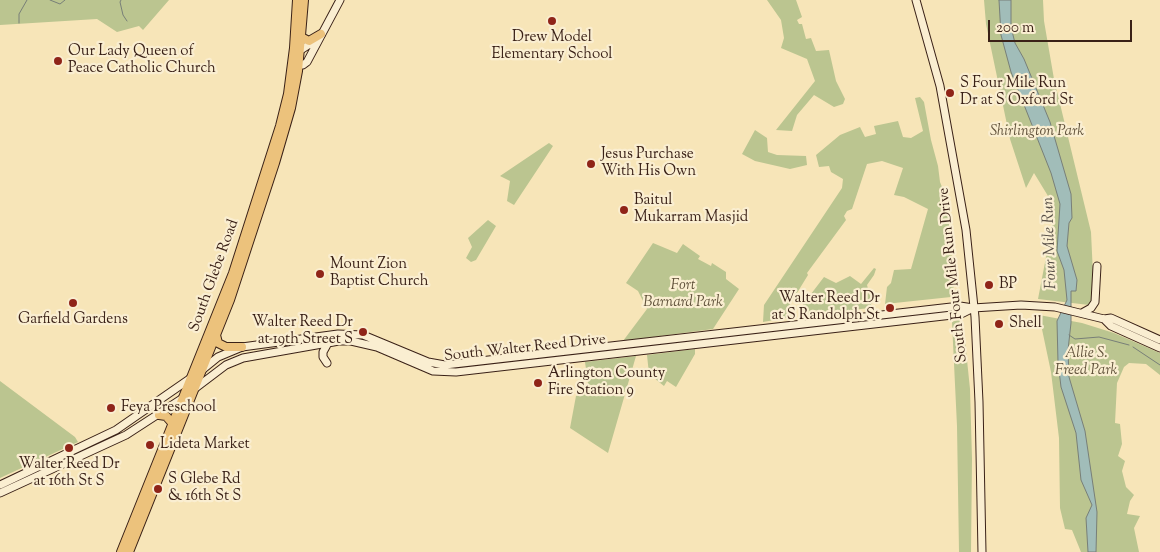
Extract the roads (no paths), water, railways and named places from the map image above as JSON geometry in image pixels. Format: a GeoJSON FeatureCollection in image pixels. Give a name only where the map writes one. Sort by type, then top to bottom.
{"type":"FeatureCollection","features":[{"type":"Feature","properties":{"kind":"main road","name":"South Glebe Road"},"geometry":{"type":"LineString","coordinates":[[129,552],[187,399],[192,378],[215,331],[239,274],[275,163],[291,108],[297,65],[297,0]]}},
{"type":"Feature","properties":{"kind":"main road","name":"South Glebe Road"},"geometry":{"type":"LineString","coordinates":[[297,53],[301,37],[304,0]]}},
{"type":"Feature","properties":{"kind":"main road"},"geometry":{"type":"LineString","coordinates":[[297,65],[307,62],[340,0]]}},
{"type":"Feature","properties":{"kind":"main road","name":"South Four Mile Run Drive"},"geometry":{"type":"LineString","coordinates":[[916,0],[932,53],[952,149],[966,230],[973,308],[982,459],[982,552]]}},
{"type":"Feature","properties":{"kind":"main road"},"geometry":{"type":"LineString","coordinates":[[297,53],[321,34]]}},
{"type":"Feature","properties":{"kind":"main road"},"geometry":{"type":"LineString","coordinates":[[301,37],[309,41],[321,34]]}},
{"type":"Feature","properties":{"kind":"main road"},"geometry":{"type":"LineString","coordinates":[[1083,313],[1095,302],[1097,266]]}},
{"type":"Feature","properties":{"kind":"main road","name":"South Walter Reed Drive"},"geometry":{"type":"LineString","coordinates":[[0,484],[116,430],[192,378],[218,357],[242,347],[352,333],[379,340],[428,362],[457,365],[960,306],[973,308],[1004,305],[1040,306],[1083,313],[1104,319],[1112,318],[1125,322],[1160,340]]}},
{"type":"Feature","properties":{"kind":"main road","name":"South Walter Reed Drive"},"geometry":{"type":"LineString","coordinates":[[195,389],[226,365],[243,358],[328,343],[351,341],[364,343],[419,367],[433,371],[456,372],[961,314],[973,308]]}},
{"type":"Feature","properties":{"kind":"main road","name":"South Walter Reed Drive"},"geometry":{"type":"LineString","coordinates":[[1104,319],[1110,326],[1160,348]]}},
{"type":"Feature","properties":{"kind":"main road","name":"South Glebe Road"},"geometry":{"type":"LineString","coordinates":[[121,552],[174,425],[187,399],[195,389],[215,331]]}},
{"type":"Feature","properties":{"kind":"main road"},"geometry":{"type":"LineString","coordinates":[[215,331],[218,343],[226,347],[242,347]]}},
{"type":"Feature","properties":{"kind":"main road"},"geometry":{"type":"LineString","coordinates":[[327,362],[323,357],[323,352],[328,343]]}},
{"type":"Feature","properties":{"kind":"main road"},"geometry":{"type":"LineString","coordinates":[[0,493],[126,435],[187,399]]}},
{"type":"Feature","properties":{"kind":"main road"},"geometry":{"type":"LineString","coordinates":[[159,415],[166,416],[174,425]]}},
{"type":"Feature","properties":{"kind":"water"},"geometry":{"type":"Polygon","coordinates":[[[999,0],[1011,0],[1011,27],[1015,43],[1024,59],[1050,122],[1071,194],[1072,218],[1069,223],[1067,246],[1077,280],[1076,291],[1071,291],[1071,323],[1068,350],[1069,377],[1085,431],[1097,512],[1096,552],[1088,552],[1086,518],[1092,505],[1081,480],[1076,433],[1061,387],[1058,362],[1057,321],[1067,300],[1064,270],[1057,251],[1060,204],[1051,173],[1011,72],[1001,35],[999,0]]]}},
{"type":"Feature","properties":{"kind":"waterway"},"geometry":{"type":"LineString","coordinates":[[19,23],[19,14],[27,0]]}},
{"type":"Feature","properties":{"kind":"waterway"},"geometry":{"type":"LineString","coordinates":[[50,0],[60,4],[65,0]]}},
{"type":"Feature","properties":{"kind":"waterway"},"geometry":{"type":"LineString","coordinates":[[121,0],[123,15],[127,21]]}},
{"type":"Feature","properties":{"kind":"waterway"},"geometry":{"type":"LineString","coordinates":[[1069,335],[1075,339],[1099,337],[1129,345]]}},
{"type":"Feature","properties":{"kind":"waterway"},"geometry":{"type":"LineString","coordinates":[[1133,347],[1160,365]]}},
{"type":"Feature","properties":{"kind":"place","name":"Drew Model Elementary School"},"geometry":{"type":"Point","coordinates":[552,21]}},
{"type":"Feature","properties":{"kind":"place","name":"Our Lady Queen of Peace Catholic Church"},"geometry":{"type":"Point","coordinates":[58,61]}},
{"type":"Feature","properties":{"kind":"place","name":"S Four Mile Run Dr at S Oxford St"},"geometry":{"type":"Point","coordinates":[950,93]}},
{"type":"Feature","properties":{"kind":"place","name":"Jesus Purchase With His Own"},"geometry":{"type":"Point","coordinates":[591,164]}},
{"type":"Feature","properties":{"kind":"place","name":"Baitul Mukarram Masjid"},"geometry":{"type":"Point","coordinates":[624,210]}},
{"type":"Feature","properties":{"kind":"place","name":"Mount Zion Baptist Church"},"geometry":{"type":"Point","coordinates":[320,274]}},
{"type":"Feature","properties":{"kind":"place","name":"BP"},"geometry":{"type":"Point","coordinates":[989,285]}},
{"type":"Feature","properties":{"kind":"place","name":"Garfield Gardens"},"geometry":{"type":"Point","coordinates":[73,303]}},
{"type":"Feature","properties":{"kind":"place","name":"Walter Reed Dr at S Randolph St"},"geometry":{"type":"Point","coordinates":[890,308]}},
{"type":"Feature","properties":{"kind":"place","name":"Shell"},"geometry":{"type":"Point","coordinates":[999,324]}},
{"type":"Feature","properties":{"kind":"place","name":"Walter Reed Dr at 19th Street S"},"geometry":{"type":"Point","coordinates":[363,332]}},
{"type":"Feature","properties":{"kind":"place","name":"Arlington County Fire Station 9"},"geometry":{"type":"Point","coordinates":[538,383]}},
{"type":"Feature","properties":{"kind":"place","name":"Feya Preschool"},"geometry":{"type":"Point","coordinates":[111,408]}},
{"type":"Feature","properties":{"kind":"place","name":"Lideta Market"},"geometry":{"type":"Point","coordinates":[150,445]}},
{"type":"Feature","properties":{"kind":"place","name":"Walter Reed Dr at 16th St S"},"geometry":{"type":"Point","coordinates":[69,448]}},
{"type":"Feature","properties":{"kind":"place","name":"S Glebe Rd & 16th St S"},"geometry":{"type":"Point","coordinates":[158,489]}},
{"type":"Feature","properties":{"kind":"park label","name":"Shirlington Park"},"geometry":{"type":"Point","coordinates":[1037,132]}},
{"type":"Feature","properties":{"kind":"park label","name":"Fort Barnard Park"},"geometry":{"type":"Point","coordinates":[683,294]}},
{"type":"Feature","properties":{"kind":"park label","name":"Allie S. Freed Park"},"geometry":{"type":"Point","coordinates":[1086,362]}},
{"type":"Feature","properties":{"kind":"water label","name":"Four Mile Run"},"geometry":{"type":"Point","coordinates":[1051,243]}}]}
